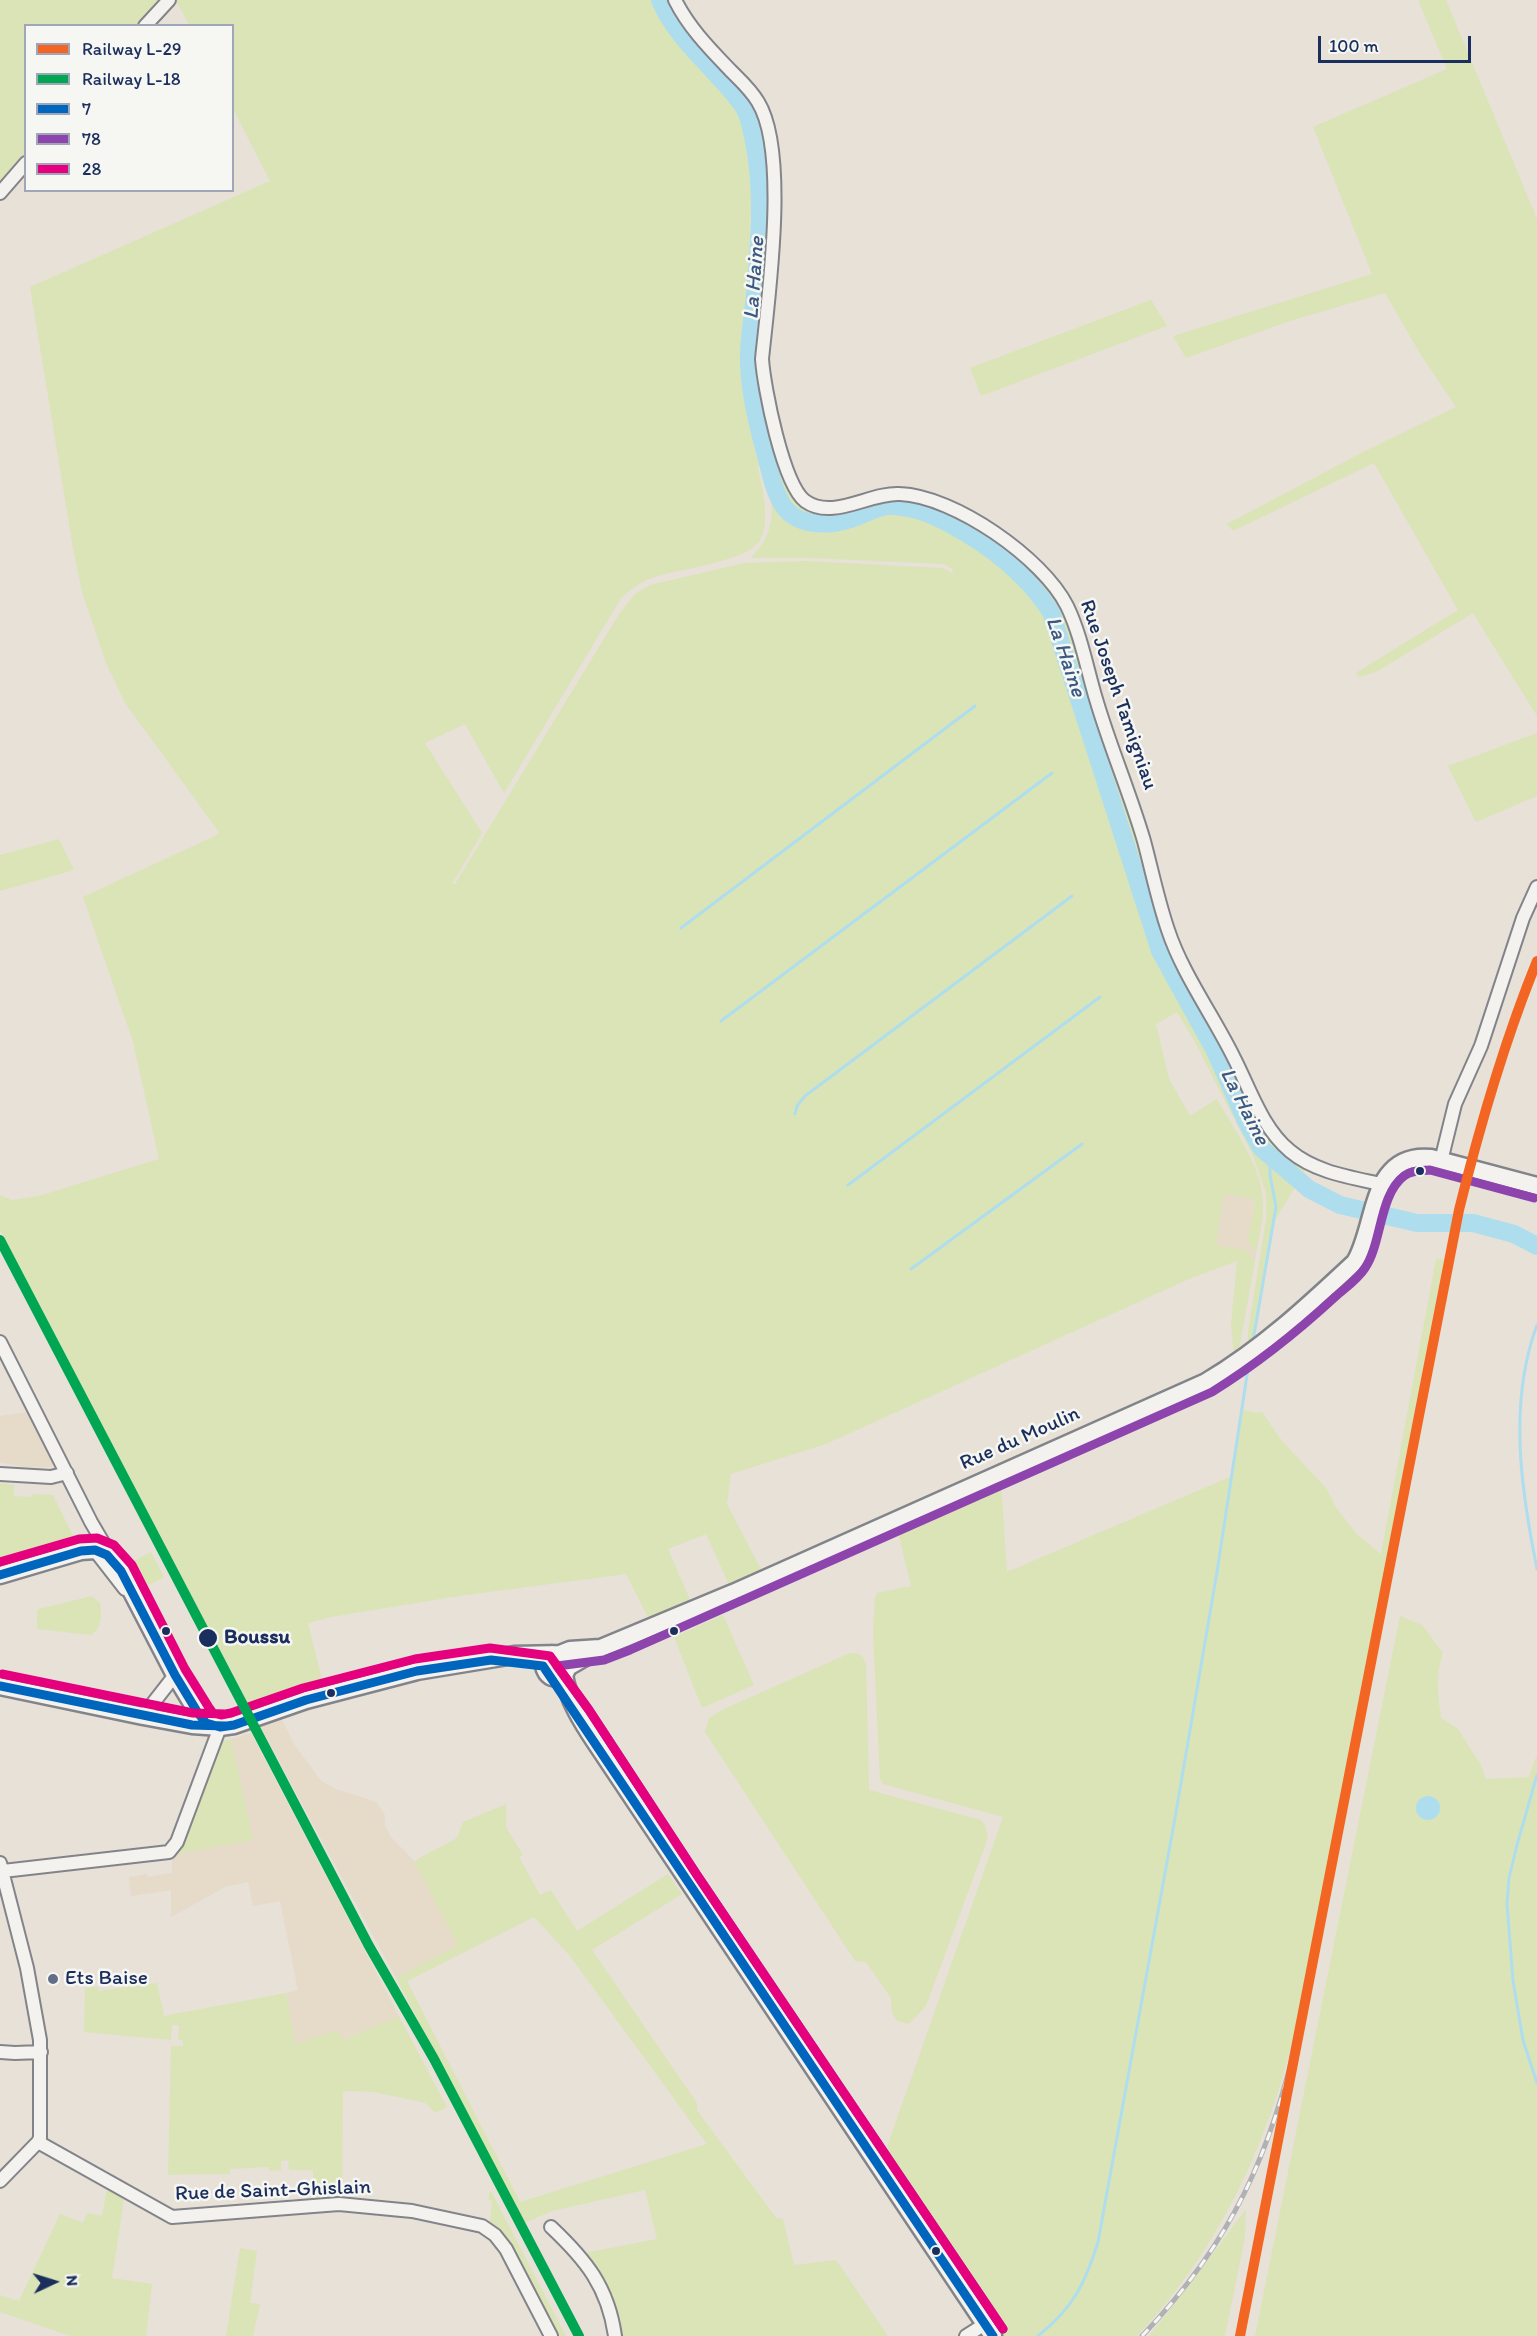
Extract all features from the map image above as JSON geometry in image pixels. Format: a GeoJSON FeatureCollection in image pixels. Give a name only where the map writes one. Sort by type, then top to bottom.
{"type":"FeatureCollection","features":[{"type":"Feature","properties":{"kind":"street"},"geometry":{"type":"LineString","coordinates":[[147,24],[169,0]]}},
{"type":"Feature","properties":{"kind":"street","name":"Rue Joseph Tamigniau"},"geometry":{"type":"LineString","coordinates":[[675,0],[699,38],[753,94],[768,124],[773,162],[774,202],[762,359],[770,411],[795,488],[805,501],[814,506],[830,508],[891,494],[914,495],[936,502],[961,513],[996,534],[1046,575],[1066,604],[1074,623],[1100,712],[1142,834],[1173,944],[1267,1124],[1281,1144],[1308,1164],[1378,1192]]}},
{"type":"Feature","properties":{"kind":"street"},"geometry":{"type":"LineString","coordinates":[[0,193],[24,165]]}},
{"type":"Feature","properties":{"kind":"street"},"geometry":{"type":"LineString","coordinates":[[1441,1161],[1455,1104],[1481,1046],[1520,927],[1537,887]]}},
{"type":"Feature","properties":{"kind":"street"},"geometry":{"type":"LineString","coordinates":[[1378,1192],[1392,1172],[1409,1160],[1422,1157],[1537,1186]]}},
{"type":"Feature","properties":{"kind":"street","name":"Rue du Moulin"},"geometry":{"type":"LineString","coordinates":[[0,1686],[142,1716],[192,1725],[220,1727],[234,1725],[306,1700],[417,1671],[491,1660],[557,1666],[570,1650],[601,1648],[733,1593],[1206,1382],[1242,1360],[1264,1343],[1355,1262],[1362,1252],[1378,1192]]}},
{"type":"Feature","properties":{"kind":"street"},"geometry":{"type":"LineString","coordinates":[[0,1342],[91,1522],[112,1559],[122,1571],[175,1675],[202,1719],[206,1723],[220,1727],[177,1842],[169,1852],[2,1867],[27,1968],[41,2052],[38,2142],[0,2181]]}},
{"type":"Feature","properties":{"kind":"street"},"geometry":{"type":"LineString","coordinates":[[0,1474],[51,1477],[67,1473]]}},
{"type":"Feature","properties":{"kind":"street"},"geometry":{"type":"LineString","coordinates":[[91,1522],[89,1548],[135,1599]]}},
{"type":"Feature","properties":{"kind":"street"},"geometry":{"type":"LineString","coordinates":[[0,1575],[89,1548],[112,1559]]}},
{"type":"Feature","properties":{"kind":"street"},"geometry":{"type":"LineString","coordinates":[[557,1666],[579,1717],[693,1892],[989,2330],[966,2336]]}},
{"type":"Feature","properties":{"kind":"street"},"geometry":{"type":"LineString","coordinates":[[142,1716],[175,1675]]}},
{"type":"Feature","properties":{"kind":"street"},"geometry":{"type":"LineString","coordinates":[[0,2052],[15,2054],[41,2052]]}},
{"type":"Feature","properties":{"kind":"street","name":"Rue de Saint-Ghislain"},"geometry":{"type":"LineString","coordinates":[[38,2142],[172,2217],[339,2204],[412,2211],[475,2224],[489,2230],[506,2249],[551,2336]]}},
{"type":"Feature","properties":{"kind":"street"},"geometry":{"type":"LineString","coordinates":[[552,2227],[591,2270],[607,2303],[615,2336]]}},
{"type":"Feature","properties":{"kind":"shaded area"},"geometry":{"type":"Polygon","coordinates":[[[1224,1194],[1255,1198],[1248,1241],[1256,1254],[1255,1261],[1246,1250],[1216,1245],[1224,1194]]]}},
{"type":"Feature","properties":{"kind":"shaded area"},"geometry":{"type":"Polygon","coordinates":[[[28,1412],[53,1458],[52,1467],[23,1467],[0,1462],[0,1416],[28,1412]]]}},
{"type":"Feature","properties":{"kind":"shaded area"},"geometry":{"type":"Polygon","coordinates":[[[280,1716],[294,1744],[321,1781],[336,1789],[376,1802],[385,1815],[385,1826],[391,1837],[414,1861],[459,1945],[396,1978],[259,1724],[280,1716]]]}},
{"type":"Feature","properties":{"kind":"shaded area"},"geometry":{"type":"Polygon","coordinates":[[[251,1733],[399,2016],[342,2040],[338,2030],[295,2044],[286,1993],[298,1990],[280,1901],[253,1906],[248,1882],[225,1887],[171,1917],[171,1890],[131,1896],[129,1877],[172,1873],[172,1854],[253,1840],[231,1739],[251,1733]]]}},
{"type":"Feature","properties":{"kind":"green space"},"geometry":{"type":"Polygon","coordinates":[[[0,0],[163,0],[141,24],[24,24],[24,158],[0,187],[0,0]]]}},
{"type":"Feature","properties":{"kind":"green space"},"geometry":{"type":"Polygon","coordinates":[[[176,0],[655,0],[671,33],[743,112],[749,134],[752,182],[745,356],[747,401],[762,464],[758,467],[765,504],[763,533],[753,548],[741,554],[652,578],[636,586],[621,598],[504,793],[465,724],[425,743],[482,833],[452,884],[455,884],[619,614],[635,594],[650,585],[745,563],[806,561],[942,568],[952,573],[953,569],[943,564],[809,558],[751,558],[766,536],[772,516],[770,493],[763,468],[781,462],[805,506],[884,498],[919,501],[974,525],[1038,572],[1064,610],[1136,825],[1165,932],[1260,1118],[1307,1167],[1274,1222],[1253,1345],[1248,1346],[1248,1331],[1266,1219],[1266,1193],[1253,1156],[1195,1042],[1177,1012],[1156,1024],[1169,1079],[1190,1116],[1217,1099],[1246,1149],[1258,1175],[1261,1189],[1263,1215],[1256,1254],[1248,1241],[1255,1199],[1224,1194],[1216,1245],[1246,1250],[1255,1261],[1239,1349],[1234,1356],[1231,1325],[1237,1261],[1189,1279],[826,1444],[731,1474],[727,1504],[765,1577],[733,1593],[706,1534],[668,1549],[694,1609],[653,1627],[626,1574],[459,1596],[331,1617],[308,1623],[324,1688],[251,1709],[0,1230],[0,1195],[12,1200],[39,1196],[159,1159],[133,1042],[83,897],[217,835],[219,832],[125,703],[106,663],[82,592],[73,548],[30,287],[270,181],[234,111],[234,24],[188,24],[176,0]]]}},
{"type":"Feature","properties":{"kind":"green space"},"geometry":{"type":"Polygon","coordinates":[[[1418,0],[1446,0],[1537,219],[1537,716],[1473,613],[1376,672],[1359,677],[1356,673],[1458,610],[1374,463],[1233,531],[1227,524],[1365,451],[1456,407],[1421,355],[1385,293],[1293,320],[1186,358],[1173,336],[1372,274],[1313,127],[1447,69],[1418,0]]]}},
{"type":"Feature","properties":{"kind":"green space"},"geometry":{"type":"Polygon","coordinates":[[[1151,300],[1167,326],[981,396],[970,368],[1151,300]]]}},
{"type":"Feature","properties":{"kind":"green space"},"geometry":{"type":"Polygon","coordinates":[[[1537,733],[1537,796],[1476,822],[1448,766],[1537,733]]]}},
{"type":"Feature","properties":{"kind":"green space"},"geometry":{"type":"Polygon","coordinates":[[[59,839],[74,870],[0,891],[0,855],[59,839]]]}},
{"type":"Feature","properties":{"kind":"green space"},"geometry":{"type":"Polygon","coordinates":[[[1436,1259],[1444,1260],[1300,2009],[1279,2090],[1265,2129],[1232,2203],[1211,2239],[1189,2273],[1137,2336],[1001,2336],[889,2168],[887,2147],[1003,1817],[883,1784],[880,1779],[873,1632],[875,1598],[877,1593],[911,1586],[897,1528],[1001,1483],[1007,1572],[1230,1477],[1241,1409],[1262,1412],[1282,1441],[1326,1488],[1337,1509],[1356,1533],[1381,1554],[1436,1259]]]}},
{"type":"Feature","properties":{"kind":"green space"},"geometry":{"type":"Polygon","coordinates":[[[0,1483],[14,1485],[14,1496],[53,1495],[76,1542],[0,1567],[0,1483]]]}},
{"type":"Feature","properties":{"kind":"green space"},"geometry":{"type":"Polygon","coordinates":[[[151,1552],[164,1577],[139,1590],[126,1565],[151,1552]]]}},
{"type":"Feature","properties":{"kind":"green space"},"geometry":{"type":"Polygon","coordinates":[[[92,1596],[100,1603],[101,1616],[97,1629],[91,1635],[37,1629],[39,1609],[92,1596]]]}},
{"type":"Feature","properties":{"kind":"green space"},"geometry":{"type":"Polygon","coordinates":[[[723,1615],[754,1685],[702,1708],[674,1637],[723,1615]]]}},
{"type":"Feature","properties":{"kind":"green space"},"geometry":{"type":"Polygon","coordinates":[[[1400,1616],[1422,1625],[1443,1653],[1438,1677],[1441,1718],[1457,1728],[1481,1765],[1486,1779],[1529,1777],[1537,1754],[1537,2336],[1255,2336],[1400,1616]]]}},
{"type":"Feature","properties":{"kind":"green space"},"geometry":{"type":"Polygon","coordinates":[[[850,1653],[860,1654],[866,1663],[869,1790],[981,1820],[985,1825],[988,1838],[926,2006],[910,2023],[899,2022],[896,2019],[891,2008],[891,1998],[866,1962],[855,1961],[705,1732],[709,1718],[724,1709],[850,1653]]]}},
{"type":"Feature","properties":{"kind":"green space"},"geometry":{"type":"Polygon","coordinates":[[[231,1739],[253,1840],[177,1854],[218,1742],[231,1739]]]}},
{"type":"Feature","properties":{"kind":"green space"},"geometry":{"type":"Polygon","coordinates":[[[506,1804],[506,1827],[523,1855],[519,1857],[540,1895],[551,1890],[577,1931],[668,1874],[682,1894],[592,1950],[697,2103],[697,2110],[776,2218],[783,2219],[794,2265],[836,2260],[888,2336],[615,2336],[613,2323],[579,2254],[657,2239],[645,2190],[552,2211],[524,2223],[396,1978],[458,1945],[414,1861],[457,1838],[463,1822],[506,1804]],[[534,1917],[407,1981],[520,2202],[707,2144],[570,1956],[534,1917]]]}},
{"type":"Feature","properties":{"kind":"green space"},"geometry":{"type":"Polygon","coordinates":[[[157,1983],[164,2016],[286,1993],[295,2044],[338,2030],[343,2040],[399,2016],[447,2107],[435,2113],[426,2103],[374,2092],[343,2091],[342,2204],[313,2206],[313,2170],[289,2170],[288,2160],[281,2161],[281,2170],[269,2171],[269,2167],[230,2169],[230,2174],[168,2175],[171,2046],[183,2046],[183,2040],[178,2040],[179,2025],[172,2025],[171,2040],[84,2032],[85,1988],[98,1987],[98,1991],[157,1983]]]}},
{"type":"Feature","properties":{"kind":"green space"},"geometry":{"type":"Polygon","coordinates":[[[107,2189],[124,2199],[112,2278],[152,2284],[146,2336],[70,2336],[0,2312],[0,2295],[19,2301],[60,2214],[83,2223],[87,2213],[102,2216],[107,2189]]]}},
{"type":"Feature","properties":{"kind":"green space"},"geometry":{"type":"Polygon","coordinates":[[[491,2191],[566,2336],[551,2336],[489,2230],[492,2201],[489,2200],[489,2193],[491,2191]]]}},
{"type":"Feature","properties":{"kind":"green space"},"geometry":{"type":"Polygon","coordinates":[[[1246,2209],[1245,2237],[1225,2336],[1149,2336],[1188,2287],[1246,2209]]]}},
{"type":"Feature","properties":{"kind":"green space"},"geometry":{"type":"Polygon","coordinates":[[[240,2248],[257,2251],[250,2303],[260,2304],[253,2336],[226,2336],[240,2248]]]}},
{"type":"Feature","properties":{"kind":"water"},"geometry":{"type":"Polygon","coordinates":[[[1428,1796],[1436,1800],[1440,1808],[1436,1816],[1428,1820],[1420,1816],[1416,1808],[1420,1800],[1428,1796]]]}},
{"type":"Feature","properties":{"kind":"waterway","name":"La Haine"},"geometry":{"type":"LineString","coordinates":[[660,0],[687,43],[743,106],[751,125],[759,178],[760,220],[749,348],[750,374],[752,396],[770,473],[784,507],[797,518],[822,524],[847,520],[886,506],[924,512],[965,532],[993,551],[1019,573],[1041,598],[1051,612],[1160,951],[1215,1051],[1246,1121],[1261,1148],[1309,1189],[1340,1205],[1417,1223],[1473,1223],[1514,1234],[1537,1246]]}},
{"type":"Feature","properties":{"kind":"waterway"},"geometry":{"type":"LineString","coordinates":[[681,928],[975,706]]}},
{"type":"Feature","properties":{"kind":"waterway"},"geometry":{"type":"LineString","coordinates":[[721,1021],[1052,773]]}},
{"type":"Feature","properties":{"kind":"waterway"},"geometry":{"type":"LineString","coordinates":[[795,1114],[797,1106],[805,1096],[1072,896]]}},
{"type":"Feature","properties":{"kind":"waterway"},"geometry":{"type":"LineString","coordinates":[[848,1185],[1100,997]]}},
{"type":"Feature","properties":{"kind":"waterway"},"geometry":{"type":"LineString","coordinates":[[911,1269],[1082,1144]]}},
{"type":"Feature","properties":{"kind":"waterway"},"geometry":{"type":"LineString","coordinates":[[1253,1341],[1276,1207],[1270,1175],[1270,1157]]}},
{"type":"Feature","properties":{"kind":"waterway"},"geometry":{"type":"LineString","coordinates":[[1537,1325],[1528,1355],[1520,1416],[1522,1478],[1537,1569]]}},
{"type":"Feature","properties":{"kind":"waterway"},"geometry":{"type":"LineString","coordinates":[[1038,2336],[1069,2305],[1083,2283],[1098,2242],[1175,1818],[1217,1572],[1249,1362]]}},
{"type":"Feature","properties":{"kind":"waterway"},"geometry":{"type":"LineString","coordinates":[[1537,1775],[1509,1878],[1507,1904],[1513,1981],[1523,2040],[1537,2083]]}},
{"type":"Feature","properties":{"kind":"railway"},"geometry":{"type":"LineString","coordinates":[[1142,2336],[1174,2301],[1201,2265],[1225,2229],[1245,2192],[1276,2114],[1300,2025]]}},
{"type":"Feature","properties":{"kind":"rail line","name":"L-29"},"geometry":{"type":"LineString","coordinates":[[1240,2336],[1459,1210],[1494,1084],[1537,961]]}},
{"type":"Feature","properties":{"kind":"rail line","name":"L-18"},"geometry":{"type":"LineString","coordinates":[[0,1240],[369,1946],[434,2059],[579,2336]]}},
{"type":"Feature","properties":{"kind":"transit line","name":"78"},"geometry":{"type":"LineString","coordinates":[[1003,2329],[697,1875],[589,1710],[557,1666],[604,1660],[630,1650],[1212,1392],[1276,1347],[1359,1276],[1371,1258],[1390,1195],[1396,1184],[1407,1174],[1430,1170],[1534,1198]]}},
{"type":"Feature","properties":{"kind":"transit line","name":"28"},"geometry":{"type":"LineString","coordinates":[[0,1562],[79,1539],[97,1538],[114,1545],[132,1565],[185,1669],[208,1706],[213,1713],[221,1715],[303,1688],[415,1659],[490,1648],[550,1656],[589,1710],[697,1875],[1003,2329]]}},
{"type":"Feature","properties":{"kind":"transit line","name":"7"},"geometry":{"type":"LineString","coordinates":[[0,1575],[81,1551],[95,1550],[107,1555],[121,1571],[175,1675],[198,1713],[206,1723],[220,1727],[234,1725],[306,1700],[417,1671],[491,1660],[543,1666],[993,2336]]}},
{"type":"Feature","properties":{"kind":"transit line","name":"28"},"geometry":{"type":"LineString","coordinates":[[2,1674],[193,1713],[225,1714]]}},
{"type":"Feature","properties":{"kind":"transit line","name":"7"},"geometry":{"type":"LineString","coordinates":[[0,1686],[192,1725],[225,1726]]}},
{"type":"Feature","properties":{"kind":"place","name":"Boussu"},"geometry":{"type":"Point","coordinates":[208,1638]}},
{"type":"Feature","properties":{"kind":"place","name":"Ets Baise"},"geometry":{"type":"Point","coordinates":[53,1979]}}]}
